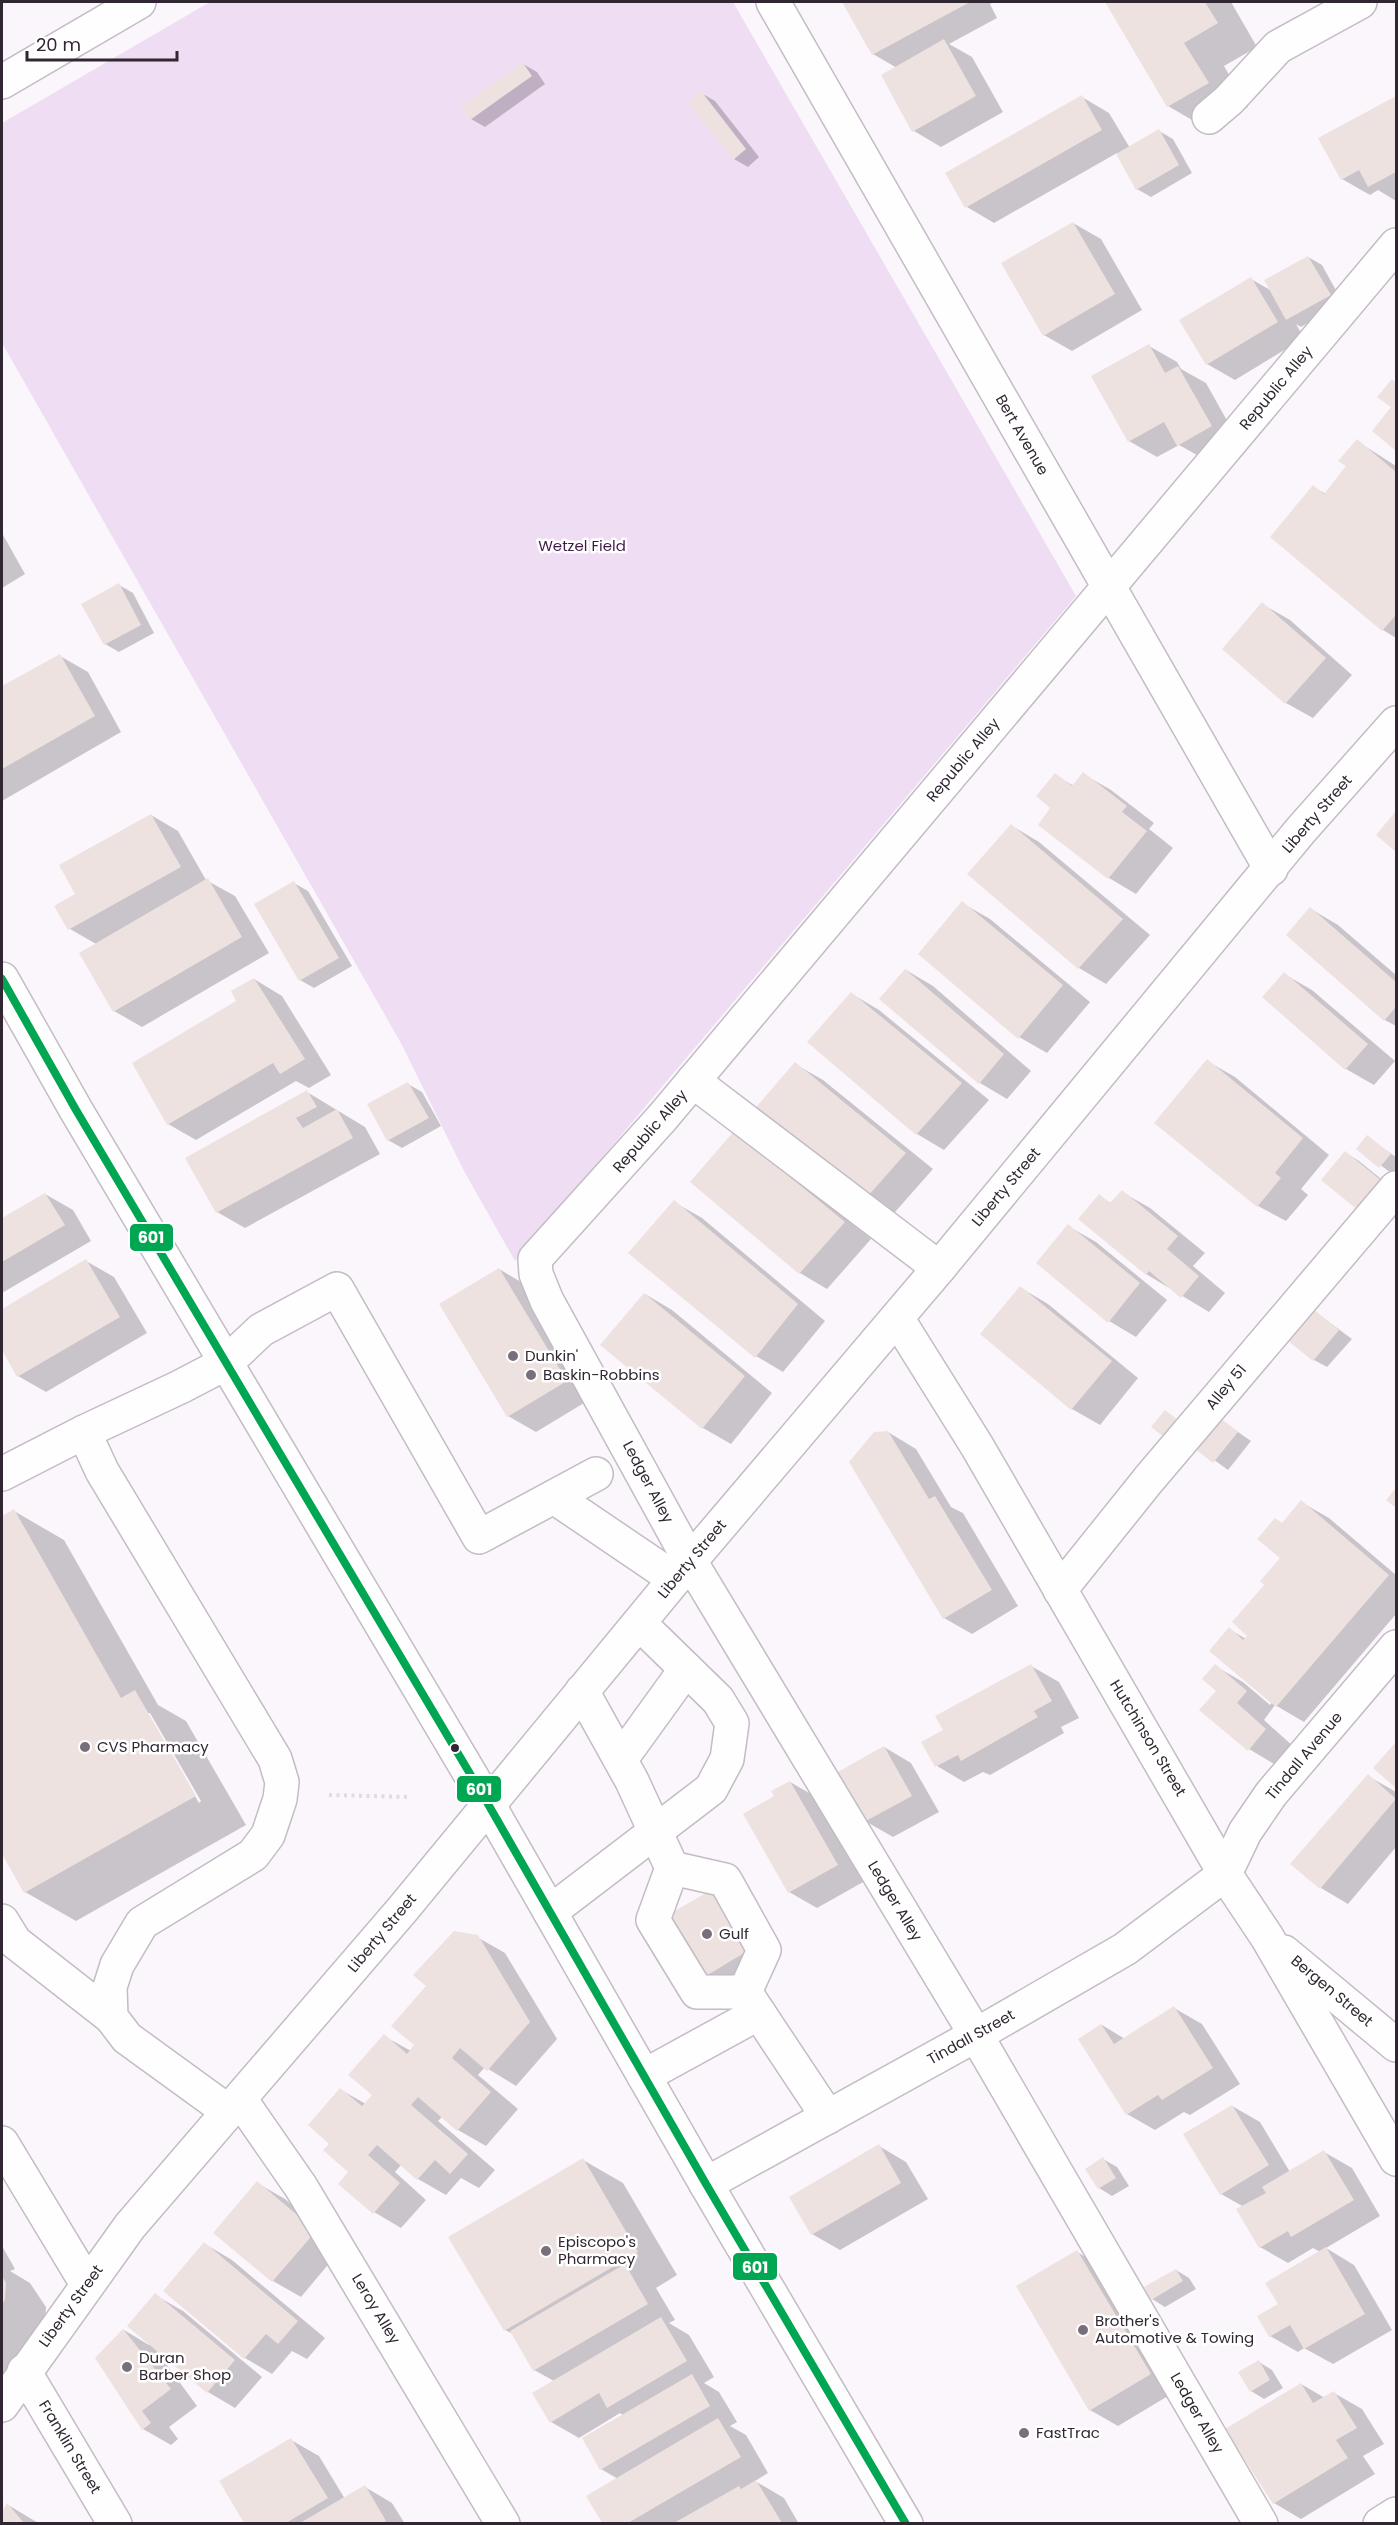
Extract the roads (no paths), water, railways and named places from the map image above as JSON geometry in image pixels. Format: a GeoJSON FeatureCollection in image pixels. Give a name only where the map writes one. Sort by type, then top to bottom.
{"type":"FeatureCollection","features":[{"type":"Feature","properties":{"kind":"street","name":"Bert Avenue"},"geometry":{"type":"LineString","coordinates":[[773,2],[1271,869]]}},
{"type":"Feature","properties":{"kind":"street"},"geometry":{"type":"LineString","coordinates":[[1209,117],[1229,100],[1278,47],[1360,2]]}},
{"type":"Feature","properties":{"kind":"street"},"geometry":{"type":"LineString","coordinates":[[2,82],[127,4]]}},
{"type":"Feature","properties":{"kind":"street","name":"Republic Alley"},"geometry":{"type":"LineString","coordinates":[[536,1274],[535,1259],[693,1081],[1396,245]]}},
{"type":"Feature","properties":{"kind":"street","name":"Liberty Street"},"geometry":{"type":"LineString","coordinates":[[2,2405],[24,2371],[130,2226],[402,1911],[488,1804],[939,1268],[1301,830],[1396,723]]}},
{"type":"Feature","properties":{"kind":"street"},"geometry":{"type":"LineString","coordinates":[[2,979],[76,1110],[488,1804],[706,2184],[906,2523]]}},
{"type":"Feature","properties":{"kind":"street"},"geometry":{"type":"LineString","coordinates":[[693,1081],[939,1268]]}},
{"type":"Feature","properties":{"kind":"street","name":"Alley 51"},"geometry":{"type":"LineString","coordinates":[[1060,1590],[1149,1479],[1396,1188]]}},
{"type":"Feature","properties":{"kind":"street","name":"Ledger Alley"},"geometry":{"type":"LineString","coordinates":[[536,1274],[547,1301],[683,1570],[976,2035],[1261,2523]]}},
{"type":"Feature","properties":{"kind":"street"},"geometry":{"type":"LineString","coordinates":[[2,1474],[84,1432],[180,1388],[226,1362],[261,1330],[337,1289],[479,1537],[596,1474]]}},
{"type":"Feature","properties":{"kind":"street","name":"Hutchinson Street"},"geometry":{"type":"LineString","coordinates":[[897,1318],[977,1446],[1170,1775],[1225,1874],[1267,1937],[1396,2159]]}},
{"type":"Feature","properties":{"kind":"street"},"geometry":{"type":"LineString","coordinates":[[84,1432],[102,1471],[275,1759],[282,1782],[280,1799],[268,1835],[253,1855],[142,1923],[117,1965],[110,1987],[111,2017]]}},
{"type":"Feature","properties":{"kind":"street"},"geometry":{"type":"LineString","coordinates":[[554,1497],[683,1570]]}},
{"type":"Feature","properties":{"kind":"street"},"geometry":{"type":"LineString","coordinates":[[550,1912],[711,1789],[727,1759],[732,1723],[718,1700],[639,1623]]}},
{"type":"Feature","properties":{"kind":"street","name":"Tindall Avenue"},"geometry":{"type":"LineString","coordinates":[[1225,1874],[1245,1832],[1271,1794],[1396,1647]]}},
{"type":"Feature","properties":{"kind":"street"},"geometry":{"type":"LineString","coordinates":[[621,1759],[686,1669]]}},
{"type":"Feature","properties":{"kind":"street"},"geometry":{"type":"LineString","coordinates":[[582,1691],[621,1759],[672,1868],[653,1920],[697,1992],[752,2002],[828,2117]]}},
{"type":"Feature","properties":{"kind":"street"},"geometry":{"type":"LineString","coordinates":[[644,2076],[752,2002],[764,1950],[725,1881],[672,1868]]}},
{"type":"Feature","properties":{"kind":"street","name":"Tindall Street"},"geometry":{"type":"LineString","coordinates":[[706,2184],[976,2035],[1125,1949],[1225,1874]]}},
{"type":"Feature","properties":{"kind":"street","name":"Leroy Alley"},"geometry":{"type":"LineString","coordinates":[[2,1921],[15,1942],[111,2017],[126,2038],[234,2105],[302,2187],[503,2523]]}},
{"type":"Feature","properties":{"kind":"street","name":"Bergen Street"},"geometry":{"type":"LineString","coordinates":[[1267,1937],[1396,2045]]}},
{"type":"Feature","properties":{"kind":"street"},"geometry":{"type":"LineString","coordinates":[[2,2143],[87,2284]]}},
{"type":"Feature","properties":{"kind":"street","name":"Franklin Street"},"geometry":{"type":"LineString","coordinates":[[24,2371],[116,2523]]}},
{"type":"Feature","properties":{"kind":"street"},"geometry":{"type":"LineString","coordinates":[[1380,2523],[1396,2514]]}},
{"type":"Feature","properties":{"kind":"place","name":"Dunkin'"},"geometry":{"type":"Point","coordinates":[513,1356]}},
{"type":"Feature","properties":{"kind":"place","name":"Baskin-Robbins"},"geometry":{"type":"Point","coordinates":[531,1375]}},
{"type":"Feature","properties":{"kind":"place","name":"CVS Pharmacy"},"geometry":{"type":"Point","coordinates":[85,1747]}},
{"type":"Feature","properties":{"kind":"place","name":"Gulf"},"geometry":{"type":"Point","coordinates":[707,1934]}},
{"type":"Feature","properties":{"kind":"place","name":"Episcopo's Pharmacy"},"geometry":{"type":"Point","coordinates":[546,2251]}},
{"type":"Feature","properties":{"kind":"place","name":"Brother's Automotive & Towing"},"geometry":{"type":"Point","coordinates":[1083,2330]}},
{"type":"Feature","properties":{"kind":"place","name":"Duran Barber Shop"},"geometry":{"type":"Point","coordinates":[127,2367]}},
{"type":"Feature","properties":{"kind":"place","name":"FastTrac"},"geometry":{"type":"Point","coordinates":[1024,2433]}},
{"type":"Feature","properties":{"kind":"park label","name":"Wetzel Field"},"geometry":{"type":"Point","coordinates":[582,546]}}]}
